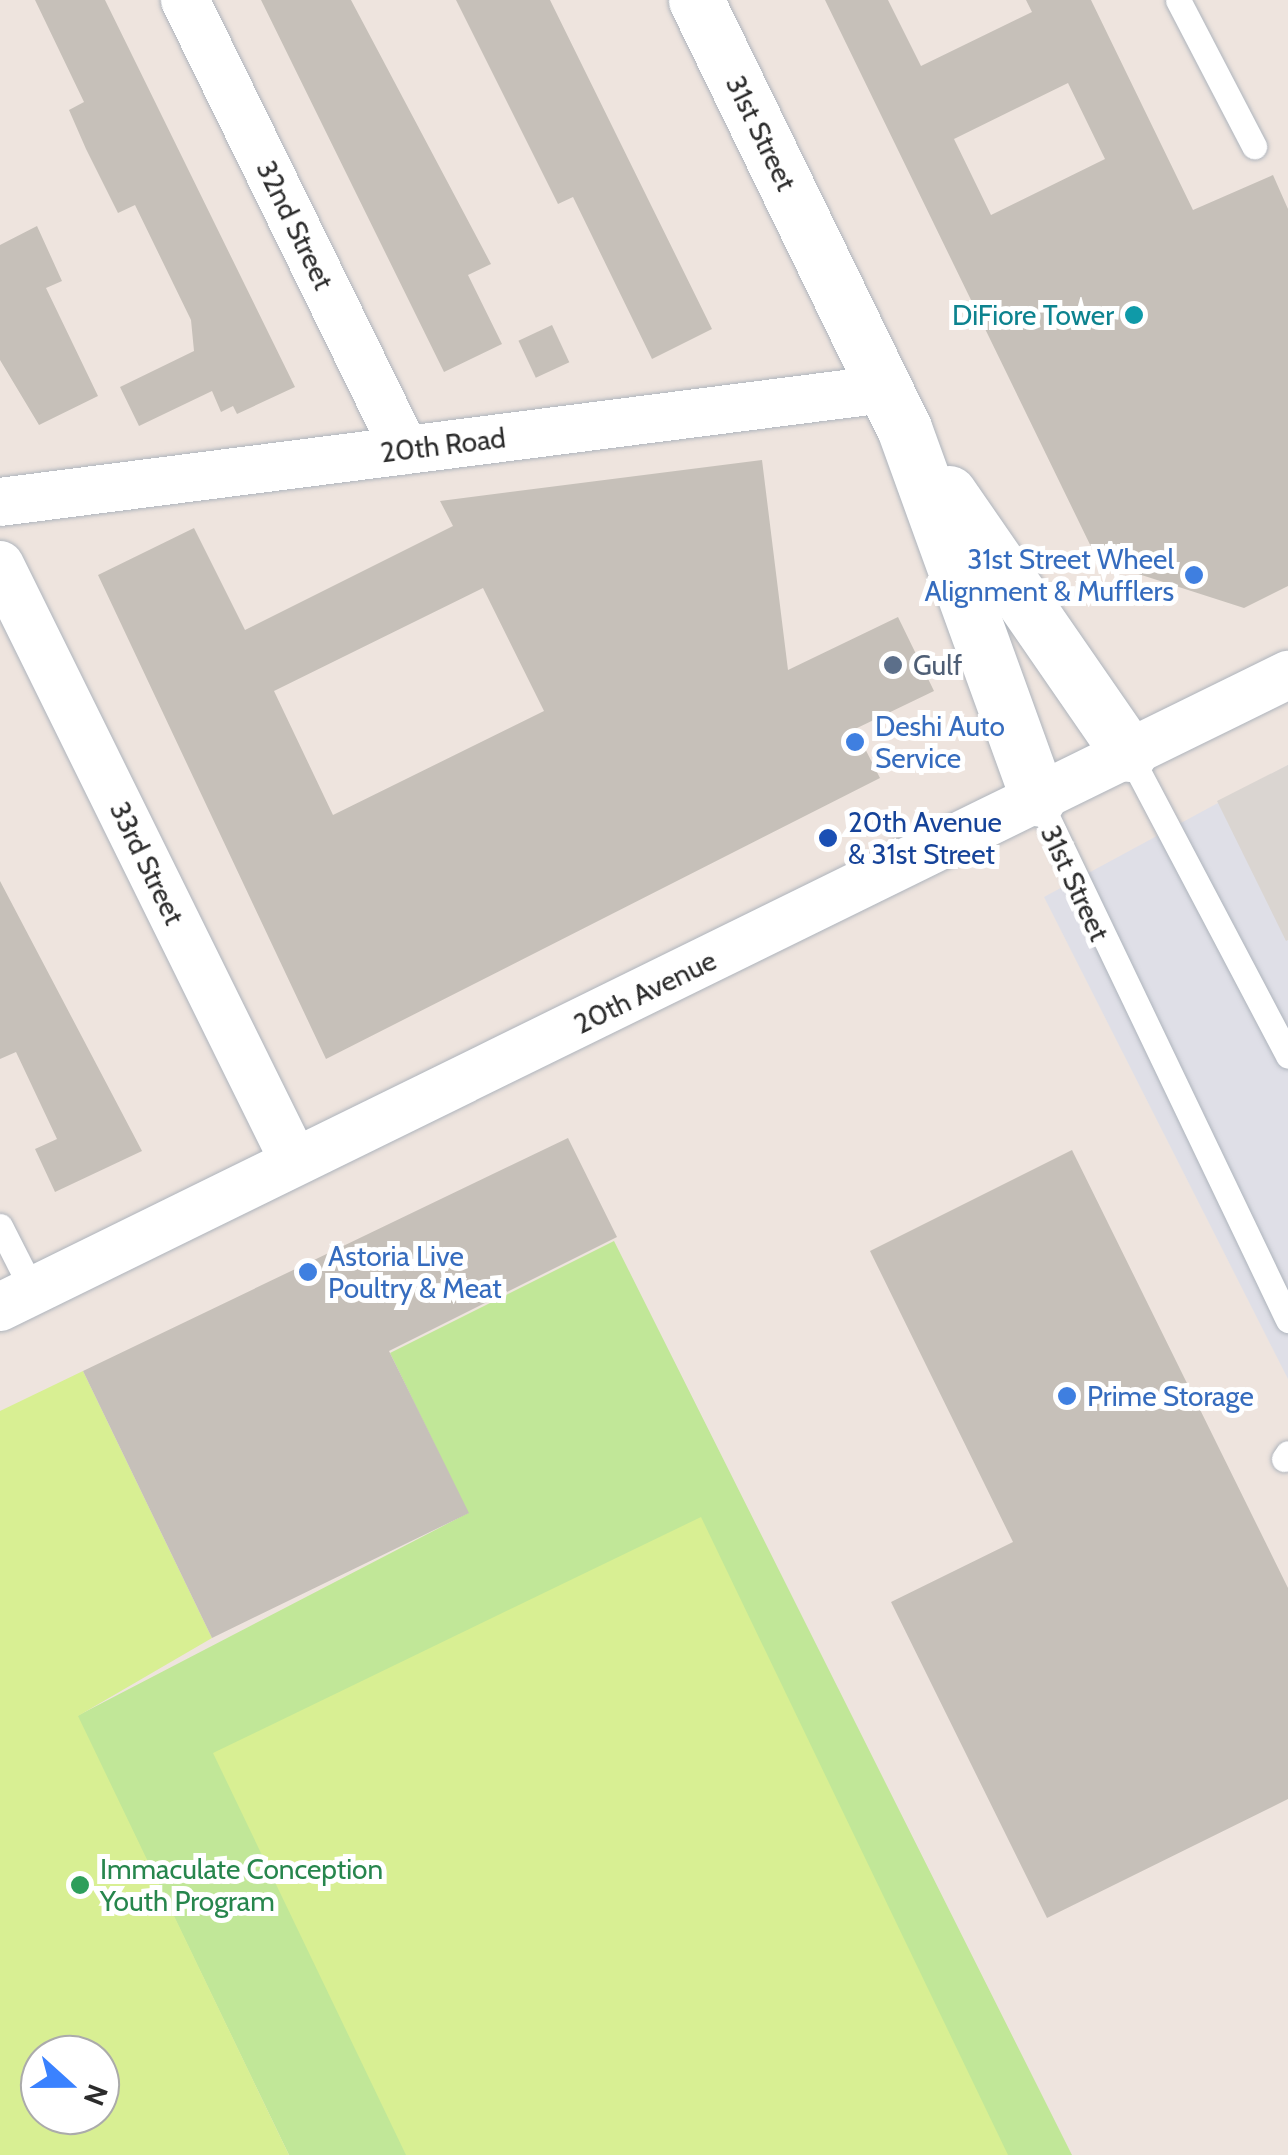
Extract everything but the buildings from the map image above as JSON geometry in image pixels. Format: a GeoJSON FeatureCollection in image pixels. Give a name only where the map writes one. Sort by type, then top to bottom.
{"type":"FeatureCollection","features":[{"type":"Feature","properties":{"kind":"street","name":"32nd Street"},"geometry":{"type":"LineString","coordinates":[[185,0],[405,450]]}},
{"type":"Feature","properties":{"kind":"street","name":"31st Street"},"geometry":{"type":"LineString","coordinates":[[696,0],[895,409],[1038,798]]}},
{"type":"Feature","properties":{"kind":"street","name":"20th Road"},"geometry":{"type":"LineString","coordinates":[[0,502],[405,450],[895,409]]}},
{"type":"Feature","properties":{"kind":"street","name":"31st Street"},"geometry":{"type":"LineString","coordinates":[[895,409],[1129,754]]}},
{"type":"Feature","properties":{"kind":"street","name":"33rd Street"},"geometry":{"type":"LineString","coordinates":[[0,565],[294,1160]]}},
{"type":"Feature","properties":{"kind":"street","name":"20th Avenue"},"geometry":{"type":"LineString","coordinates":[[16,1299],[1288,675]]}},
{"type":"Feature","properties":{"kind":"lane"},"geometry":{"type":"LineString","coordinates":[[1178,0],[1254,146]]}},
{"type":"Feature","properties":{"kind":"lane","name":"31st Street"},"geometry":{"type":"LineString","coordinates":[[1129,754],[1288,1056]]}},
{"type":"Feature","properties":{"kind":"lane","name":"31st Street"},"geometry":{"type":"LineString","coordinates":[[1038,798],[1053,847],[1288,1320]]}},
{"type":"Feature","properties":{"kind":"lane"},"geometry":{"type":"LineString","coordinates":[[0,1226],[16,1299]]}},
{"type":"Feature","properties":{"kind":"shaded area"},"geometry":{"type":"Polygon","coordinates":[[[1288,765],[1288,1379],[1044,897],[1288,765]]]}},
{"type":"Feature","properties":{"kind":"shaded area"},"geometry":{"type":"Polygon","coordinates":[[[1288,765],[1288,940],[1286,941],[1217,801],[1288,765]]]}},
{"type":"Feature","properties":{"kind":"green space"},"geometry":{"type":"Polygon","coordinates":[[[614,1241],[1072,2155],[289,2155],[77,1716],[468,1513],[390,1353],[614,1241]]]}},
{"type":"Feature","properties":{"kind":"green space","name":"Immaculate Conception Youth Program"},"geometry":{"type":"Polygon","coordinates":[[[83,1371],[212,1638],[78,1716],[289,2155],[0,2155],[0,1411],[83,1371]]]}},
{"type":"Feature","properties":{"kind":"green space"},"geometry":{"type":"Polygon","coordinates":[[[701,1517],[1008,2155],[406,2155],[213,1753],[701,1517]]]}},
{"type":"Feature","properties":{"kind":"place","name":"DiFiore Tower"},"geometry":{"type":"Point","coordinates":[1134,315]}},
{"type":"Feature","properties":{"kind":"place","name":"31st Street Wheel Alignment & Mufflers"},"geometry":{"type":"Point","coordinates":[1194,575]}},
{"type":"Feature","properties":{"kind":"place","name":"Gulf"},"geometry":{"type":"Point","coordinates":[893,665]}},
{"type":"Feature","properties":{"kind":"place","name":"Deshi Auto Service"},"geometry":{"type":"Point","coordinates":[855,742]}},
{"type":"Feature","properties":{"kind":"place","name":"20th Avenue & 31st Street"},"geometry":{"type":"Point","coordinates":[828,838]}},
{"type":"Feature","properties":{"kind":"place","name":"Astoria Live Poultry & Meat"},"geometry":{"type":"Point","coordinates":[308,1272]}},
{"type":"Feature","properties":{"kind":"place","name":"Prime Storage"},"geometry":{"type":"Point","coordinates":[1067,1396]}},
{"type":"Feature","properties":{"kind":"place","name":"Immaculate Conception Youth Program"},"geometry":{"type":"Point","coordinates":[80,1885]}}]}
